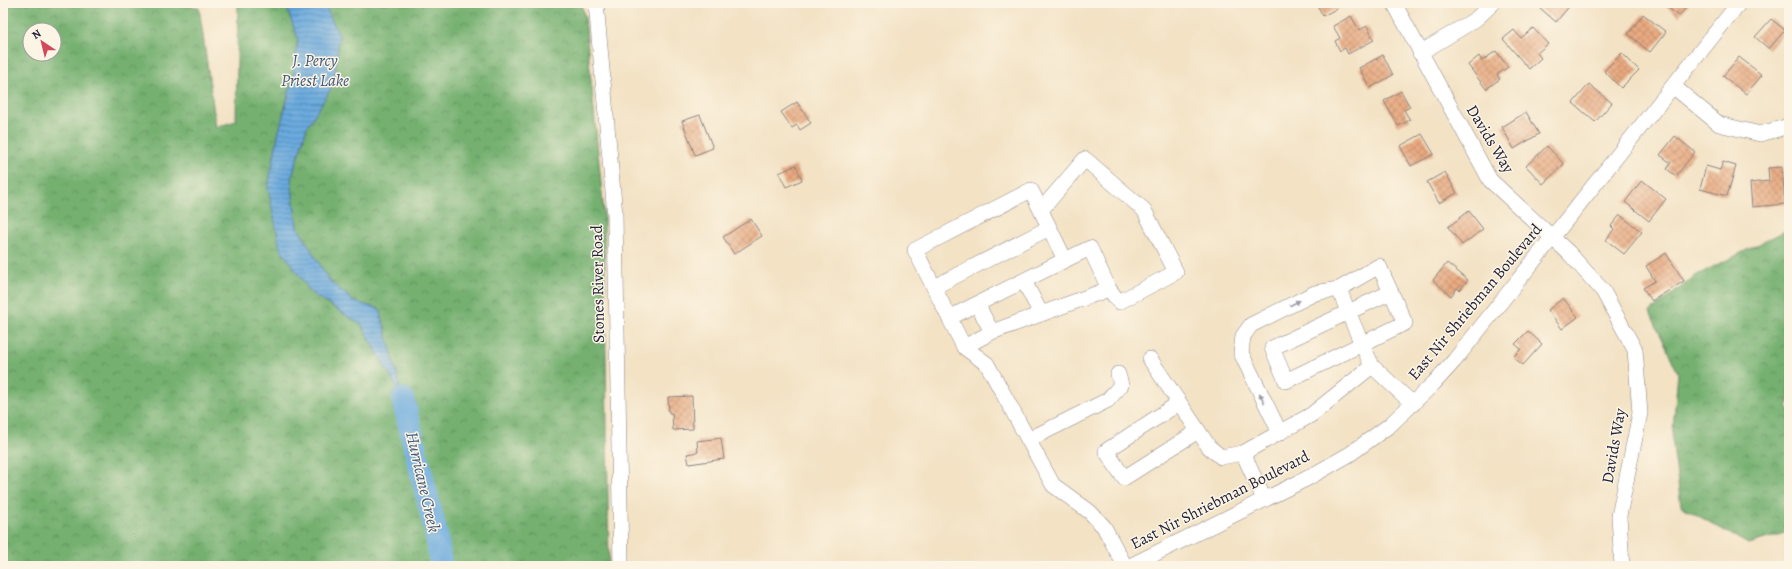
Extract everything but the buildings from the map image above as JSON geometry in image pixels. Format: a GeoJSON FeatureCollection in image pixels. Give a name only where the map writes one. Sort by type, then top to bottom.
{"type":"FeatureCollection","features":[{"type":"Feature","properties":{"kind":"street","name":"Stones River Road"},"geometry":{"type":"LineString","coordinates":[[596,3],[615,215],[621,566]]}},
{"type":"Feature","properties":{"kind":"street","name":"Davids Way"},"geometry":{"type":"LineString","coordinates":[[1394,3],[1490,180],[1569,253],[1603,291],[1635,350],[1640,413],[1619,516],[1622,566]]}},
{"type":"Feature","properties":{"kind":"street"},"geometry":{"type":"LineString","coordinates":[[1420,53],[1476,19],[1493,3]]}},
{"type":"Feature","properties":{"kind":"street","name":"East Nir Shriebman Boulevard"},"geometry":{"type":"LineString","coordinates":[[1130,566],[1308,478],[1350,454],[1390,425],[1413,404],[1454,361],[1739,3]]}},
{"type":"Feature","properties":{"kind":"street"},"geometry":{"type":"LineString","coordinates":[[1673,86],[1719,124],[1760,134],[1789,126]]}},
{"type":"Feature","properties":{"kind":"street"},"geometry":{"type":"LineString","coordinates":[[949,318],[1090,248],[1109,289],[1119,302],[1176,272],[1144,210],[1086,159],[1041,210]]}},
{"type":"Feature","properties":{"kind":"street"},"geometry":{"type":"LineString","coordinates":[[1065,260],[1032,190],[916,250],[964,347],[987,364],[1053,485],[1090,512],[1104,527],[1125,566]]}},
{"type":"Feature","properties":{"kind":"street"},"geometry":{"type":"LineString","coordinates":[[934,287],[1050,228]]}},
{"type":"Feature","properties":{"kind":"street"},"geometry":{"type":"LineString","coordinates":[[1280,432],[1241,353],[1242,336],[1251,325],[1315,293],[1339,289],[1379,266],[1405,323],[1286,381],[1272,348],[1390,292]]}},
{"type":"Feature","properties":{"kind":"street"},"geometry":{"type":"LineString","coordinates":[[1024,281],[1041,314]]}},
{"type":"Feature","properties":{"kind":"street"},"geometry":{"type":"LineString","coordinates":[[964,347],[992,332],[1109,289]]}},
{"type":"Feature","properties":{"kind":"street"},"geometry":{"type":"LineString","coordinates":[[1339,289],[1372,366],[1413,404]]}},
{"type":"Feature","properties":{"kind":"street"},"geometry":{"type":"LineString","coordinates":[[977,304],[992,332]]}},
{"type":"Feature","properties":{"kind":"street"},"geometry":{"type":"LineString","coordinates":[[1150,359],[1209,447],[1221,457],[1243,454],[1311,415],[1372,366]]}},
{"type":"Feature","properties":{"kind":"street"},"geometry":{"type":"LineString","coordinates":[[1028,440],[1108,400],[1121,385],[1118,374]]}},
{"type":"Feature","properties":{"kind":"street"},"geometry":{"type":"LineString","coordinates":[[1179,403],[1106,451],[1124,478],[1198,431]]}},
{"type":"Feature","properties":{"kind":"street"},"geometry":{"type":"LineString","coordinates":[[1243,454],[1264,499]]}},
{"type":"Feature","properties":{"kind":"green space"},"geometry":{"type":"Polygon","coordinates":[[[3,3],[129,3],[199,7],[216,127],[236,121],[238,3],[285,3],[298,39],[293,77],[278,135],[268,187],[312,294],[362,325],[402,397],[380,309],[354,302],[329,280],[297,227],[291,179],[307,127],[334,84],[339,35],[324,3],[581,3],[585,18],[604,214],[609,566],[3,566],[3,3]]]}},
{"type":"Feature","properties":{"kind":"green space"},"geometry":{"type":"Polygon","coordinates":[[[1789,229],[1789,404],[1787,406],[1789,410],[1789,532],[1748,544],[1681,506],[1672,439],[1678,373],[1650,312],[1695,276],[1789,229]]]}},
{"type":"Feature","properties":{"kind":"water","name":"J. Percy Priest Lake"},"geometry":{"type":"Polygon","coordinates":[[[285,3],[324,3],[339,35],[334,84],[307,127],[291,179],[297,226],[329,280],[354,302],[380,309],[403,399],[362,325],[312,294],[280,248],[268,188],[278,135],[293,77],[298,39],[285,3]]]}},
{"type":"Feature","properties":{"kind":"waterway","name":"Hurricane Creek"},"geometry":{"type":"LineString","coordinates":[[403,399],[436,533],[441,566]]}}]}
